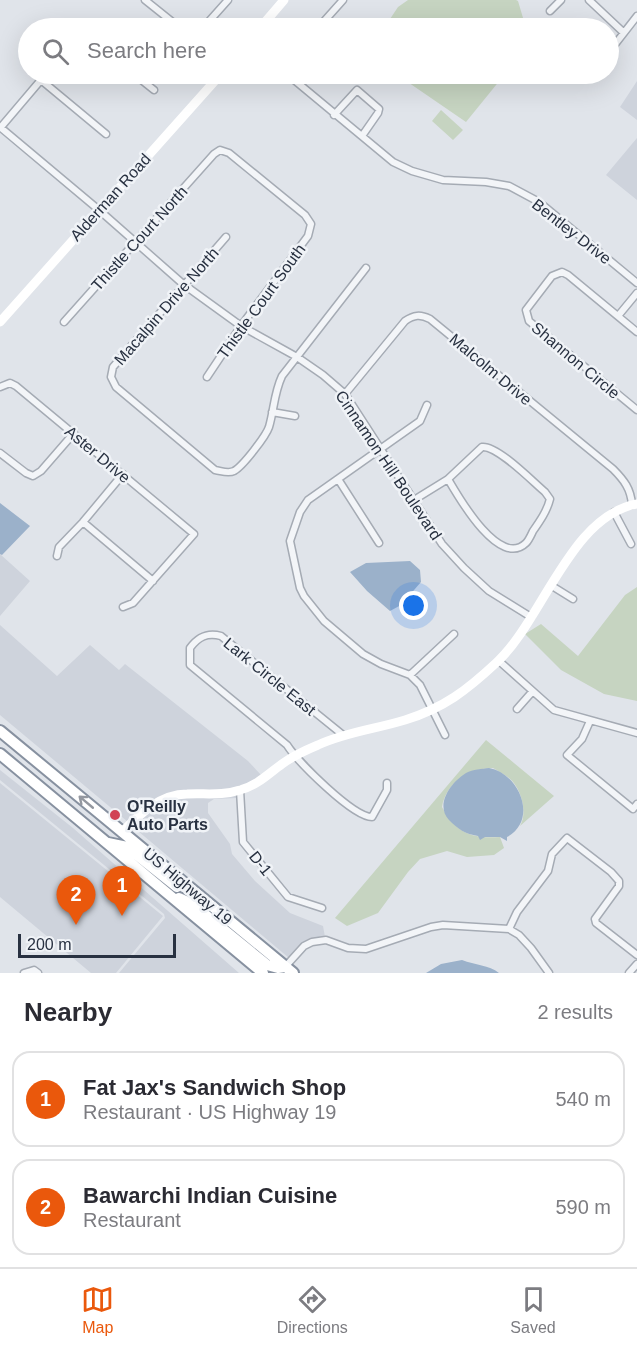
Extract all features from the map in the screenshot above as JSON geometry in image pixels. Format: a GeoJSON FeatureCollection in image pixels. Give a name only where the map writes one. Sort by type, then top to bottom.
{"type":"FeatureCollection","features":[{"type":"Feature","properties":{"kind":"highway","name":"US Highway 19"},"geometry":{"type":"LineString","coordinates":[[0,730],[289,970]]}},
{"type":"Feature","properties":{"kind":"highway"},"geometry":{"type":"LineString","coordinates":[[0,739],[11,749],[33,758]]}},
{"type":"Feature","properties":{"kind":"highway","name":"US Highway 19"},"geometry":{"type":"LineString","coordinates":[[0,754],[263,973]]}},
{"type":"Feature","properties":{"kind":"highway"},"geometry":{"type":"LineString","coordinates":[[107,843],[127,847],[204,908],[232,923]]}},
{"type":"Feature","properties":{"kind":"highway"},"geometry":{"type":"LineString","coordinates":[[165,891],[192,904],[267,965],[272,968],[289,970]]}},
{"type":"Feature","properties":{"kind":"street"},"geometry":{"type":"LineString","coordinates":[[212,18],[228,0]]}},
{"type":"Feature","properties":{"kind":"street"},"geometry":{"type":"LineString","coordinates":[[269,18],[284,0]]}},
{"type":"Feature","properties":{"kind":"street"},"geometry":{"type":"LineString","coordinates":[[327,18],[343,0]]}},
{"type":"Feature","properties":{"kind":"street"},"geometry":{"type":"LineString","coordinates":[[550,11],[561,0]]}},
{"type":"Feature","properties":{"kind":"street"},"geometry":{"type":"LineString","coordinates":[[589,0],[608,18]]}},
{"type":"Feature","properties":{"kind":"street"},"geometry":{"type":"LineString","coordinates":[[147,1],[168,18]]}},
{"type":"Feature","properties":{"kind":"street"},"geometry":{"type":"LineString","coordinates":[[619,38],[637,16]]}},
{"type":"Feature","properties":{"kind":"street"},"geometry":{"type":"LineString","coordinates":[[619,28],[623,32]]}},
{"type":"Feature","properties":{"kind":"street"},"geometry":{"type":"LineString","coordinates":[[0,127],[38,84]]}},
{"type":"Feature","properties":{"kind":"street"},"geometry":{"type":"LineString","coordinates":[[46,84],[106,134]]}},
{"type":"Feature","properties":{"kind":"street"},"geometry":{"type":"LineString","coordinates":[[146,84],[154,90]]}},
{"type":"Feature","properties":{"kind":"street","name":"Alderman Road"},"geometry":{"type":"LineString","coordinates":[[0,322],[211,84]]}},
{"type":"Feature","properties":{"kind":"street","name":"Bentley Drive"},"geometry":{"type":"LineString","coordinates":[[298,84],[393,162],[412,171],[443,180],[486,182],[509,186],[539,202],[637,283]]}},
{"type":"Feature","properties":{"kind":"street"},"geometry":{"type":"LineString","coordinates":[[334,115],[357,90],[378,109],[378,113],[362,136]]}},
{"type":"Feature","properties":{"kind":"street","name":"Cinnamon Hill Boulevard"},"geometry":{"type":"LineString","coordinates":[[0,127],[183,284],[241,326],[297,357],[345,394],[437,537],[464,568],[489,591],[531,617]]}},
{"type":"Feature","properties":{"kind":"street","name":"Thistle Court North"},"geometry":{"type":"LineString","coordinates":[[64,322],[220,150],[229,153],[305,215],[310,224]]}},
{"type":"Feature","properties":{"kind":"street","name":"Thistle Court South"},"geometry":{"type":"LineString","coordinates":[[207,377],[241,326],[308,236],[310,224]]}},
{"type":"Feature","properties":{"kind":"street","name":"Macalpin Drive North"},"geometry":{"type":"LineString","coordinates":[[226,237],[113,367],[111,376],[116,387],[215,470],[227,473],[236,470],[259,442],[268,429],[272,412]]}},
{"type":"Feature","properties":{"kind":"street"},"geometry":{"type":"LineString","coordinates":[[295,416],[272,412],[276,389],[282,376],[366,268]]}},
{"type":"Feature","properties":{"kind":"street","name":"Shannon Circle"},"geometry":{"type":"LineString","coordinates":[[637,332],[562,272],[552,276],[526,309],[529,321],[637,410]]}},
{"type":"Feature","properties":{"kind":"street"},"geometry":{"type":"LineString","coordinates":[[618,316],[637,293]]}},
{"type":"Feature","properties":{"kind":"street","name":"Malcolm Drive"},"geometry":{"type":"LineString","coordinates":[[345,394],[405,321],[422,315],[430,319],[613,469],[624,481],[634,504]]}},
{"type":"Feature","properties":{"kind":"street","name":"Aster Drive"},"geometry":{"type":"LineString","coordinates":[[0,387],[10,383],[74,433],[194,534],[153,581]]}},
{"type":"Feature","properties":{"kind":"street"},"geometry":{"type":"LineString","coordinates":[[427,405],[420,421],[308,500],[297,520],[290,541],[300,588],[324,621],[363,654],[410,675],[420,685],[445,735]]}},
{"type":"Feature","properties":{"kind":"street"},"geometry":{"type":"LineString","coordinates":[[0,453],[33,476],[41,471],[74,433]]}},
{"type":"Feature","properties":{"kind":"street"},"geometry":{"type":"LineString","coordinates":[[414,500],[447,479],[477,450],[487,447],[497,452],[545,492],[550,499],[548,508],[525,543],[518,548],[500,545],[478,526],[447,479]]}},
{"type":"Feature","properties":{"kind":"street"},"geometry":{"type":"LineString","coordinates":[[57,556],[59,547],[123,474]]}},
{"type":"Feature","properties":{"kind":"street"},"geometry":{"type":"LineString","coordinates":[[338,479],[379,543]]}},
{"type":"Feature","properties":{"kind":"street"},"geometry":{"type":"LineString","coordinates":[[122,832],[151,806],[173,795],[219,795],[240,790],[259,783],[283,763],[343,735],[405,720],[434,709],[467,691],[516,642],[584,537],[614,512],[634,504]]}},
{"type":"Feature","properties":{"kind":"street"},"geometry":{"type":"LineString","coordinates":[[614,512],[631,544]]}},
{"type":"Feature","properties":{"kind":"street"},"geometry":{"type":"LineString","coordinates":[[83,522],[153,581],[133,603],[123,607]]}},
{"type":"Feature","properties":{"kind":"street"},"geometry":{"type":"LineString","coordinates":[[552,586],[573,599]]}},
{"type":"Feature","properties":{"kind":"street"},"geometry":{"type":"LineString","coordinates":[[410,675],[454,634]]}},
{"type":"Feature","properties":{"kind":"street","name":"Lark Circle East"},"geometry":{"type":"LineString","coordinates":[[295,757],[287,745],[190,665],[190,648],[194,643],[206,635],[221,636],[343,735]]}},
{"type":"Feature","properties":{"kind":"street"},"geometry":{"type":"LineString","coordinates":[[499,660],[532,692],[555,710],[637,733]]}},
{"type":"Feature","properties":{"kind":"street"},"geometry":{"type":"LineString","coordinates":[[516,709],[532,692]]}},
{"type":"Feature","properties":{"kind":"street"},"geometry":{"type":"LineString","coordinates":[[590,721],[582,739],[567,755],[633,809],[637,804]]}},
{"type":"Feature","properties":{"kind":"street"},"geometry":{"type":"LineString","coordinates":[[295,757],[335,794],[367,817],[372,817],[377,810],[387,790],[387,783]]}},
{"type":"Feature","properties":{"kind":"street","name":"D-1"},"geometry":{"type":"LineString","coordinates":[[240,790],[243,842],[288,897],[322,908]]}},
{"type":"Feature","properties":{"kind":"street"},"geometry":{"type":"LineString","coordinates":[[509,929],[517,912],[548,871],[552,854],[567,838],[611,872],[619,881],[619,886],[597,913],[595,919],[596,923],[637,955]]}},
{"type":"Feature","properties":{"kind":"street"},"geometry":{"type":"LineString","coordinates":[[289,970],[304,946],[319,940],[366,950],[431,927],[443,925],[509,929],[519,935],[531,948],[549,973]]}},
{"type":"Feature","properties":{"kind":"street"},"geometry":{"type":"LineString","coordinates":[[629,973],[637,964]]}},
{"type":"Feature","properties":{"kind":"street"},"geometry":{"type":"LineString","coordinates":[[21,965],[25,972],[34,970],[38,973]]}},
{"type":"Feature","properties":{"kind":"shaded area"},"geometry":{"type":"Polygon","coordinates":[[[637,81],[637,120],[620,107],[637,81]]]}},
{"type":"Feature","properties":{"kind":"shaded area"},"geometry":{"type":"Polygon","coordinates":[[[637,138],[637,200],[606,175],[637,138]]]}},
{"type":"Feature","properties":{"kind":"shaded area"},"geometry":{"type":"Polygon","coordinates":[[[0,554],[30,581],[0,616],[0,554]]]}},
{"type":"Feature","properties":{"kind":"shaded area"},"geometry":{"type":"Polygon","coordinates":[[[0,625],[57,676],[90,645],[119,670],[125,664],[248,761],[262,776],[257,781],[218,792],[188,791],[128,822],[0,715],[0,625]]]}},
{"type":"Feature","properties":{"kind":"shaded area"},"geometry":{"type":"Polygon","coordinates":[[[0,770],[73,828],[239,973],[119,973],[165,918],[164,914],[0,780],[0,770]]]}},
{"type":"Feature","properties":{"kind":"shaded area"},"geometry":{"type":"Polygon","coordinates":[[[0,783],[163,916],[116,973],[91,973],[0,897],[0,783]]]}},
{"type":"Feature","properties":{"kind":"shaded area"},"geometry":{"type":"Polygon","coordinates":[[[237,794],[237,798],[214,799],[208,803],[208,813],[230,844],[232,854],[255,881],[290,913],[323,926],[325,937],[311,939],[302,944],[289,958],[132,826],[153,808],[174,798],[237,794]]]}},
{"type":"Feature","properties":{"kind":"green space"},"geometry":{"type":"Polygon","coordinates":[[[408,0],[516,0],[523,18],[391,18],[398,7],[408,0]]]}},
{"type":"Feature","properties":{"kind":"green space"},"geometry":{"type":"Polygon","coordinates":[[[411,84],[497,84],[466,122],[411,84]]]}},
{"type":"Feature","properties":{"kind":"green space"},"geometry":{"type":"Polygon","coordinates":[[[441,110],[463,130],[453,140],[432,121],[441,110]]]}},
{"type":"Feature","properties":{"kind":"green space"},"geometry":{"type":"Polygon","coordinates":[[[637,587],[637,701],[604,694],[561,670],[525,634],[541,624],[578,656],[625,595],[637,587]]]}},
{"type":"Feature","properties":{"kind":"green space"},"geometry":{"type":"Polygon","coordinates":[[[486,740],[554,796],[520,826],[523,814],[522,800],[513,782],[493,768],[467,774],[448,791],[442,807],[459,828],[481,837],[500,837],[504,848],[494,855],[467,857],[447,851],[420,859],[378,913],[347,926],[335,918],[486,740]]]}},
{"type":"Feature","properties":{"kind":"water"},"geometry":{"type":"Polygon","coordinates":[[[0,503],[30,526],[2,555],[0,554],[0,503]]]}},
{"type":"Feature","properties":{"kind":"water"},"geometry":{"type":"Polygon","coordinates":[[[410,561],[420,570],[421,582],[401,605],[390,611],[350,572],[366,563],[410,561]]]}},
{"type":"Feature","properties":{"kind":"water"},"geometry":{"type":"Polygon","coordinates":[[[489,768],[509,778],[521,798],[522,820],[517,829],[507,837],[507,841],[500,837],[485,837],[480,840],[478,836],[459,828],[445,814],[444,801],[455,782],[469,772],[489,768]]]}},
{"type":"Feature","properties":{"kind":"water"},"geometry":{"type":"Polygon","coordinates":[[[462,960],[499,973],[426,973],[441,964],[462,960]]]}},
{"type":"Feature","properties":{"kind":"place","name":"O'Reilly Auto Parts"},"geometry":{"type":"Point","coordinates":[115,815]}},
{"type":"Feature","properties":{"kind":"place","name":"Fat Jax's Sandwich Shop"},"geometry":{"type":"Point","coordinates":[122,916]}},
{"type":"Feature","properties":{"kind":"place","name":"Bawarchi Indian Cuisine"},"geometry":{"type":"Point","coordinates":[76,925]}}]}
